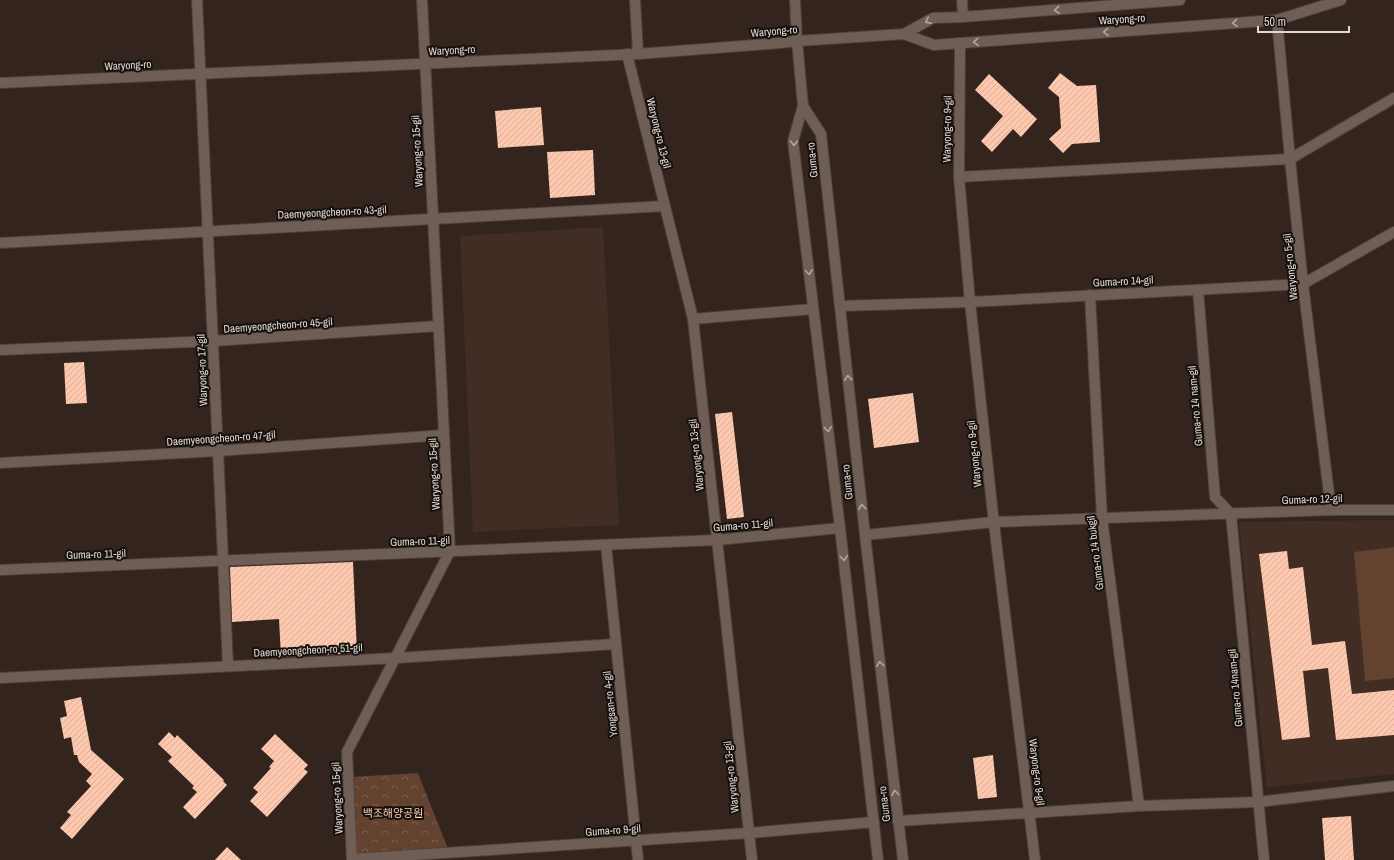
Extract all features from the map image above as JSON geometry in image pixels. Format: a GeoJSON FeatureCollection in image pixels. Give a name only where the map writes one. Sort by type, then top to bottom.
{"type":"FeatureCollection","features":[{"type":"Feature","properties":{"kind":"street","name":"Waryong-ro 17-gil"},"geometry":{"type":"LineString","coordinates":[[197,0],[228,666]]}},
{"type":"Feature","properties":{"kind":"street","name":"Waryong-ro 15-gil"},"geometry":{"type":"LineString","coordinates":[[352,859],[347,752],[450,551],[422,0]]}},
{"type":"Feature","properties":{"kind":"street","name":"Waryong-ro 13-gil"},"geometry":{"type":"LineString","coordinates":[[635,0],[633,54],[665,206],[693,319],[752,860]]}},
{"type":"Feature","properties":{"kind":"street","name":"Guma-ro"},"geometry":{"type":"LineString","coordinates":[[795,0],[803,106],[793,141],[840,528],[878,860]]}},
{"type":"Feature","properties":{"kind":"street"},"geometry":{"type":"LineString","coordinates":[[962,0],[963,17]]}},
{"type":"Feature","properties":{"kind":"street","name":"Waryong-ro"},"geometry":{"type":"LineString","coordinates":[[904,34],[934,18],[1180,0]]}},
{"type":"Feature","properties":{"kind":"street","name":"Waryong-ro"},"geometry":{"type":"LineString","coordinates":[[0,83],[633,54],[904,34],[934,45],[1277,20],[1341,0]]}},
{"type":"Feature","properties":{"kind":"street","name":"Waryong-ro 5-gil"},"geometry":{"type":"LineString","coordinates":[[1277,20],[1303,284],[1331,510]]}},
{"type":"Feature","properties":{"kind":"street","name":"Waryong-ro 9-gil"},"geometry":{"type":"LineString","coordinates":[[960,43],[959,176],[970,302],[994,522],[1035,860]]}},
{"type":"Feature","properties":{"kind":"street"},"geometry":{"type":"LineString","coordinates":[[959,176],[1290,159],[1394,98]]}},
{"type":"Feature","properties":{"kind":"street","name":"Guma-ro"},"geometry":{"type":"LineString","coordinates":[[803,106],[821,134],[865,535],[903,860]]}},
{"type":"Feature","properties":{"kind":"street","name":"Daemyeongcheon-ro 43-gil"},"geometry":{"type":"LineString","coordinates":[[0,243],[207,230],[665,206]]}},
{"type":"Feature","properties":{"kind":"street","name":"Guma-ro 14-gil"},"geometry":{"type":"LineString","coordinates":[[840,306],[970,302],[1303,284],[1394,232]]}},
{"type":"Feature","properties":{"kind":"street","name":"Guma-ro 14 nam-gil"},"geometry":{"type":"LineString","coordinates":[[1198,290],[1215,497],[1232,514]]}},
{"type":"Feature","properties":{"kind":"street","name":"Guma-ro 14 bukgil"},"geometry":{"type":"LineString","coordinates":[[1090,295],[1102,518],[1139,806]]}},
{"type":"Feature","properties":{"kind":"street"},"geometry":{"type":"LineString","coordinates":[[693,319],[813,309]]}},
{"type":"Feature","properties":{"kind":"street","name":"Daemyeongcheon-ro 45-gil"},"geometry":{"type":"LineString","coordinates":[[0,350],[214,342],[438,326]]}},
{"type":"Feature","properties":{"kind":"street","name":"Daemyeongcheon-ro 47-gil"},"geometry":{"type":"LineString","coordinates":[[0,463],[444,435]]}},
{"type":"Feature","properties":{"kind":"street","name":"Guma-ro 12-gil"},"geometry":{"type":"LineString","coordinates":[[865,535],[994,522],[1331,510],[1394,510]]}},
{"type":"Feature","properties":{"kind":"street","name":"Guma-ro 14nam-gil"},"geometry":{"type":"LineString","coordinates":[[1232,514],[1264,860]]}},
{"type":"Feature","properties":{"kind":"street","name":"Guma-ro 11-gil"},"geometry":{"type":"LineString","coordinates":[[0,570],[717,540],[840,528]]}},
{"type":"Feature","properties":{"kind":"street","name":"Yongsan-ro 4-gil"},"geometry":{"type":"LineString","coordinates":[[606,545],[638,860]]}},
{"type":"Feature","properties":{"kind":"street","name":"Daemyeongcheon-ro 51-gil"},"geometry":{"type":"LineString","coordinates":[[0,678],[396,658],[616,644]]}},
{"type":"Feature","properties":{"kind":"street"},"geometry":{"type":"LineString","coordinates":[[898,821],[1139,806],[1258,802],[1394,786]]}},
{"type":"Feature","properties":{"kind":"street","name":"Guma-ro 9-gil"},"geometry":{"type":"LineString","coordinates":[[352,859],[749,834],[874,822]]}},
{"type":"Feature","properties":{"kind":"shaded area"},"geometry":{"type":"Polygon","coordinates":[[[603,227],[619,525],[473,532],[460,236],[603,227]]]}},
{"type":"Feature","properties":{"kind":"shaded area"},"geometry":{"type":"Polygon","coordinates":[[[1394,520],[1394,774],[1267,787],[1239,522],[1394,520]]]}},
{"type":"Feature","properties":{"kind":"green space"},"geometry":{"type":"Polygon","coordinates":[[[1394,547],[1394,678],[1365,681],[1354,552],[1394,547]]]}},
{"type":"Feature","properties":{"kind":"green space","name":"백조해양공원"},"geometry":{"type":"Polygon","coordinates":[[[418,773],[448,849],[356,855],[352,777],[418,773]]]}},
{"type":"Feature","properties":{"kind":"building"},"geometry":{"type":"Polygon","coordinates":[[[1060,73],[1077,86],[1096,85],[1100,142],[1072,144],[1063,153],[1049,139],[1061,128],[1059,97],[1048,88],[1060,73]]]}},
{"type":"Feature","properties":{"kind":"building"},"geometry":{"type":"Polygon","coordinates":[[[989,74],[1037,119],[1021,137],[1013,129],[992,152],[981,141],[1003,116],[975,90],[989,74]]]}},
{"type":"Feature","properties":{"kind":"building"},"geometry":{"type":"Polygon","coordinates":[[[541,107],[544,145],[498,148],[495,111],[541,107]]]}},
{"type":"Feature","properties":{"kind":"building"},"geometry":{"type":"Polygon","coordinates":[[[593,150],[595,195],[550,198],[547,152],[593,150]]]}},
{"type":"Feature","properties":{"kind":"building"},"geometry":{"type":"Polygon","coordinates":[[[84,362],[87,403],[66,404],[64,363],[84,362]]]}},
{"type":"Feature","properties":{"kind":"building"},"geometry":{"type":"Polygon","coordinates":[[[913,393],[919,442],[874,448],[868,399],[913,393]]]}},
{"type":"Feature","properties":{"kind":"building"},"geometry":{"type":"Polygon","coordinates":[[[732,412],[744,517],[727,519],[715,414],[732,412]]]}},
{"type":"Feature","properties":{"kind":"building"},"geometry":{"type":"Polygon","coordinates":[[[1287,551],[1289,569],[1303,567],[1312,645],[1345,641],[1352,694],[1394,690],[1394,735],[1336,740],[1328,668],[1303,671],[1310,737],[1282,740],[1259,554],[1287,551]]]}},
{"type":"Feature","properties":{"kind":"building"},"geometry":{"type":"Polygon","coordinates":[[[353,562],[357,653],[281,657],[279,619],[232,622],[230,567],[353,562]]]}},
{"type":"Feature","properties":{"kind":"building"},"geometry":{"type":"Polygon","coordinates":[[[81,697],[91,750],[124,779],[72,839],[60,828],[71,815],[67,812],[91,786],[86,781],[92,774],[79,762],[77,755],[74,755],[71,737],[64,739],[60,718],[67,716],[64,701],[81,697]]]}},
{"type":"Feature","properties":{"kind":"building"},"geometry":{"type":"Polygon","coordinates":[[[169,732],[175,738],[177,735],[224,780],[223,781],[227,785],[195,819],[183,807],[197,792],[192,788],[194,786],[168,761],[172,757],[158,744],[169,732]]]}},
{"type":"Feature","properties":{"kind":"building"},"geometry":{"type":"Polygon","coordinates":[[[275,734],[308,765],[304,769],[308,772],[267,817],[250,801],[258,792],[253,788],[271,768],[269,767],[274,761],[261,749],[275,734]]]}},
{"type":"Feature","properties":{"kind":"building"},"geometry":{"type":"Polygon","coordinates":[[[993,755],[997,797],[978,799],[973,758],[993,755]]]}},
{"type":"Feature","properties":{"kind":"building"},"geometry":{"type":"Polygon","coordinates":[[[1351,816],[1354,860],[1325,860],[1322,818],[1351,816]]]}},
{"type":"Feature","properties":{"kind":"building"},"geometry":{"type":"Polygon","coordinates":[[[227,847],[241,860],[215,860],[227,847]]]}}]}
